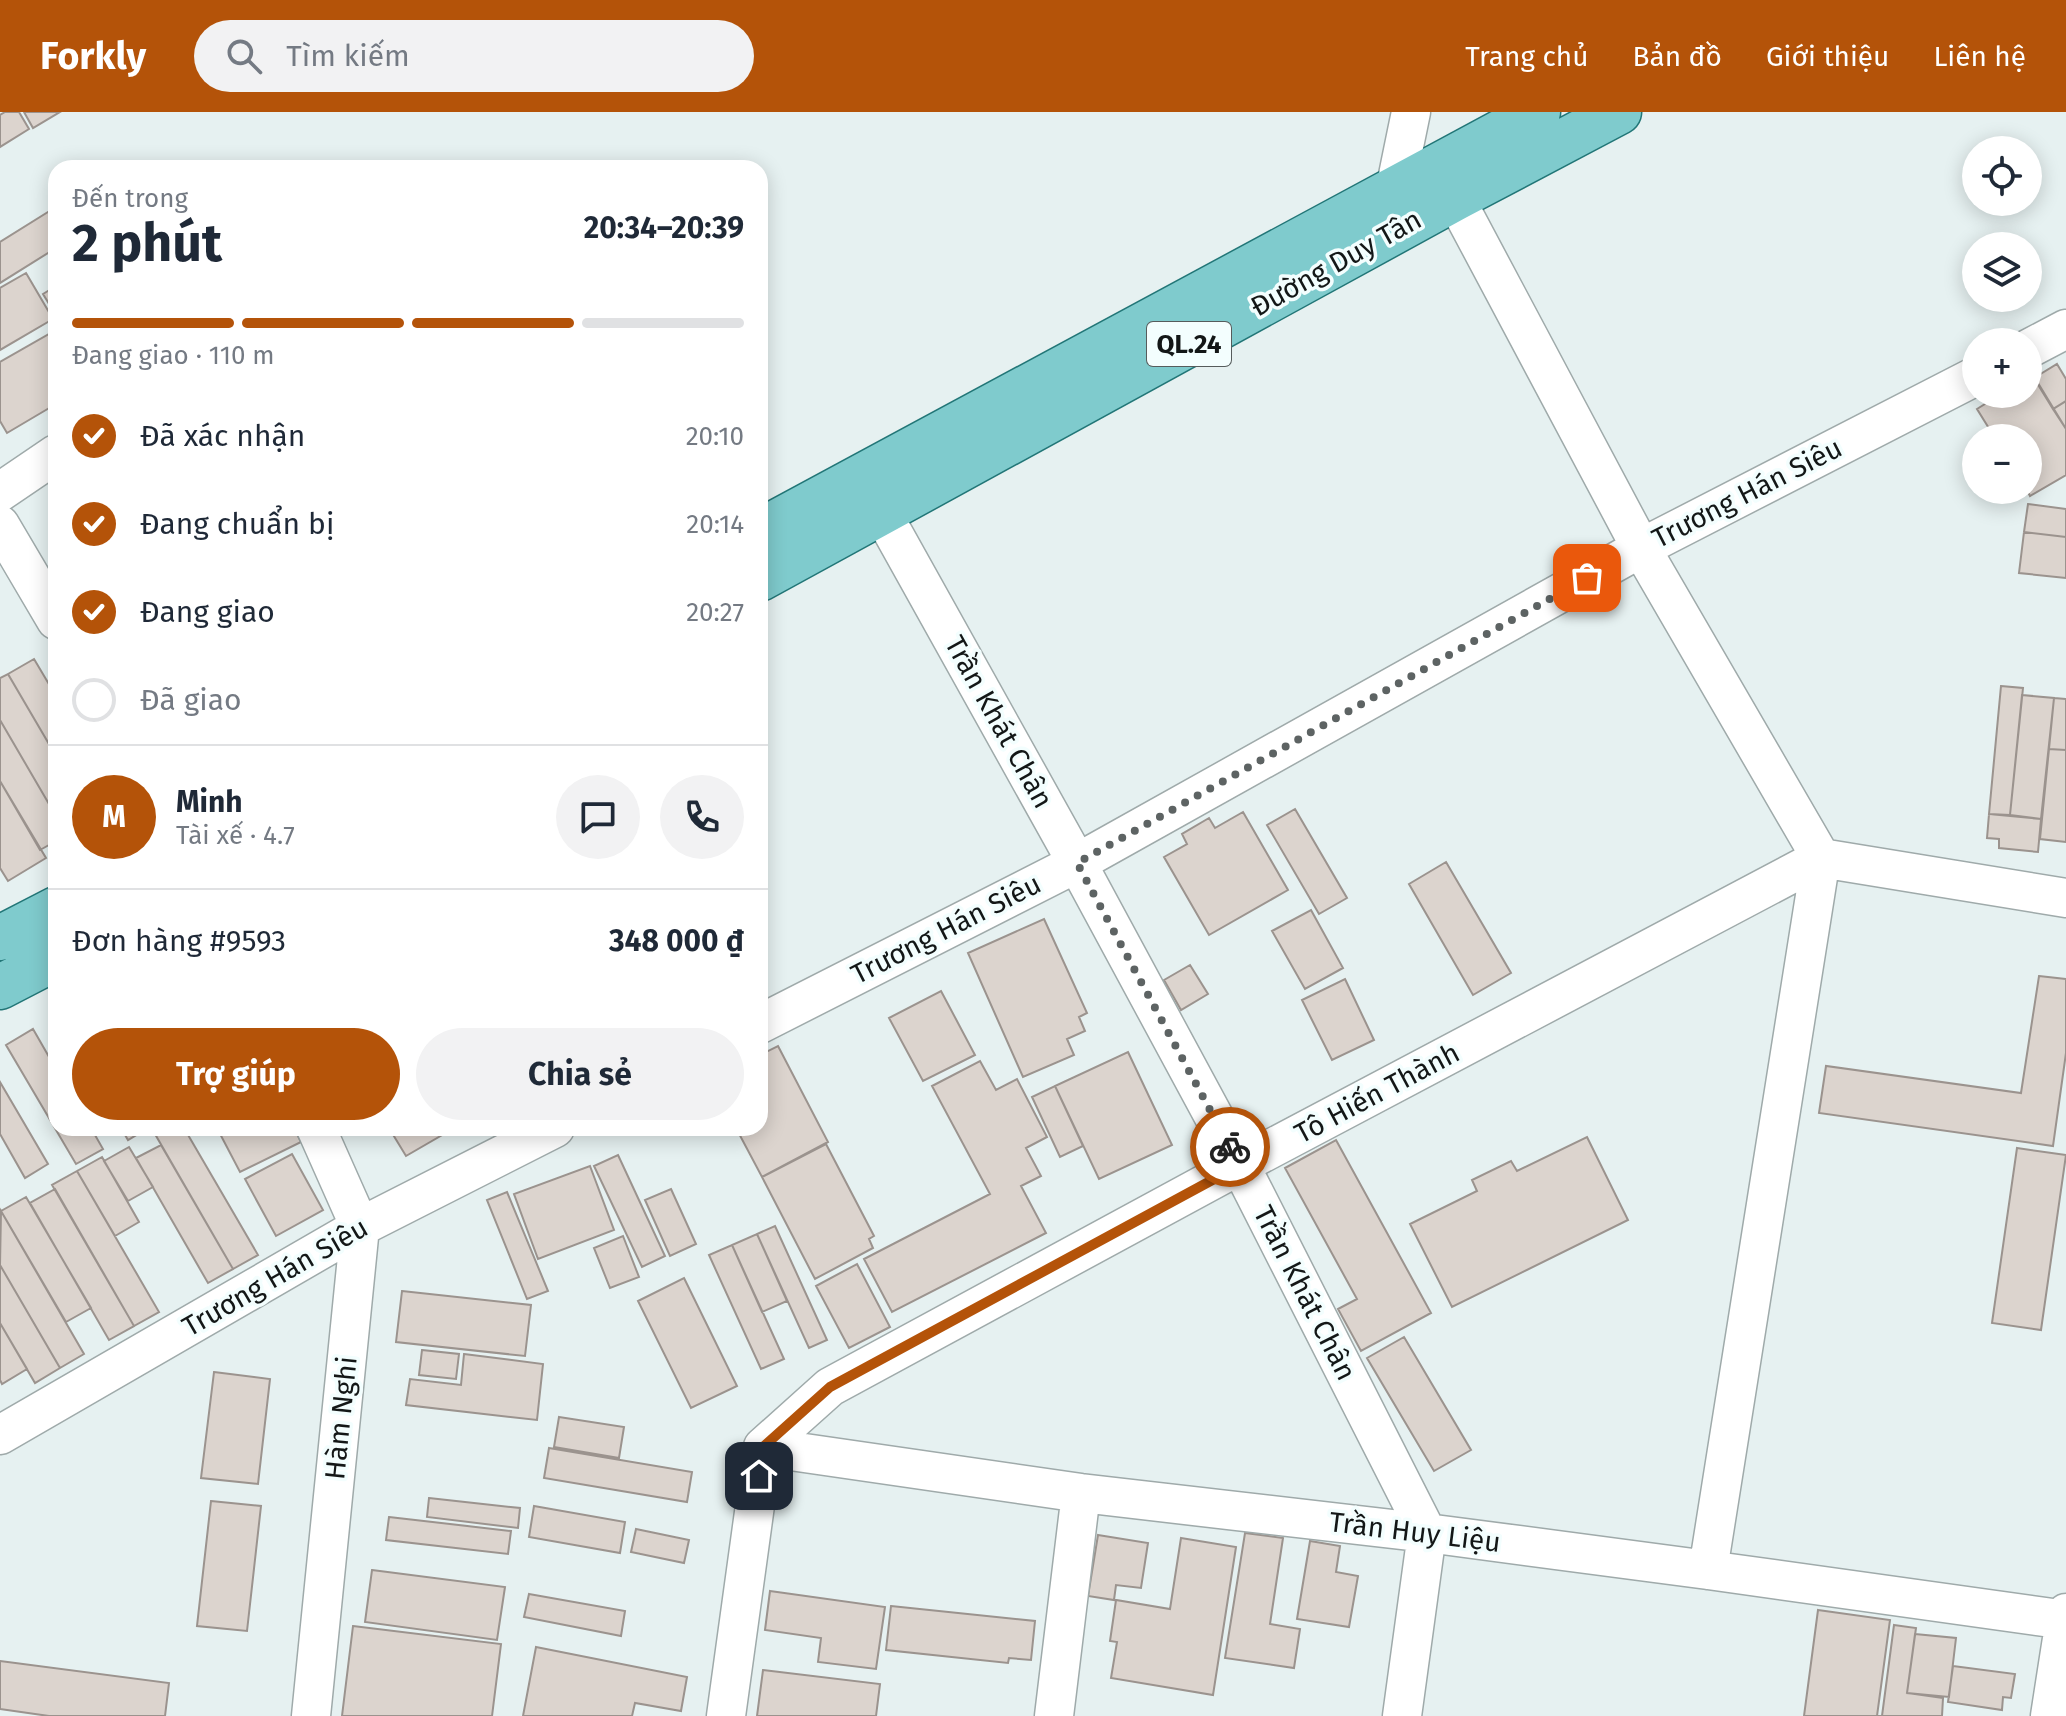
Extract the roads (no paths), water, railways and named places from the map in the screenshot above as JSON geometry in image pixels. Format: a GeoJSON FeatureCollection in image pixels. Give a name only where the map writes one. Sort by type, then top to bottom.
{"type":"FeatureCollection","features":[{"type":"Feature","properties":{"kind":"main road","name":"Đường Duy Tân"},"geometry":{"type":"LineString","coordinates":[[768,575],[882,513],[1446,182],[1538,112]]}},
{"type":"Feature","properties":{"kind":"main road","name":"Đường Duy Tân"},"geometry":{"type":"LineString","coordinates":[[768,527],[1395,190],[1446,182],[1619,112]]}},
{"type":"Feature","properties":{"kind":"main road"},"geometry":{"type":"LineString","coordinates":[[0,938],[48,913]]}},
{"type":"Feature","properties":{"kind":"main road"},"geometry":{"type":"LineString","coordinates":[[0,987],[48,962]]}},
{"type":"Feature","properties":{"kind":"street"},"geometry":{"type":"LineString","coordinates":[[1395,190],[1411,112]]}},
{"type":"Feature","properties":{"kind":"street"},"geometry":{"type":"LineString","coordinates":[[1446,182],[1641,548],[1821,858],[1708,1570]]}},
{"type":"Feature","properties":{"kind":"street"},"geometry":{"type":"LineString","coordinates":[[2042,342],[2066,329]]}},
{"type":"Feature","properties":{"kind":"street","name":"Trương Hán Siêu"},"geometry":{"type":"LineString","coordinates":[[768,1020],[1077,863],[1641,548],[1962,383]]}},
{"type":"Feature","properties":{"kind":"street"},"geometry":{"type":"LineString","coordinates":[[0,492],[48,459]]}},
{"type":"Feature","properties":{"kind":"street","name":"Trần Khát Chân"},"geometry":{"type":"LineString","coordinates":[[882,513],[1077,863],[1240,1165],[1427,1533]]}},
{"type":"Feature","properties":{"kind":"street"},"geometry":{"type":"LineString","coordinates":[[0,525],[48,606]]}},
{"type":"Feature","properties":{"kind":"street"},"geometry":{"type":"LineString","coordinates":[[1821,858],[2066,898]]}},
{"type":"Feature","properties":{"kind":"street","name":"Tô Hiến Thành"},"geometry":{"type":"LineString","coordinates":[[763,1447],[830,1387],[1240,1165],[1821,858]]}},
{"type":"Feature","properties":{"kind":"street","name":"Hàm Nghi"},"geometry":{"type":"LineString","coordinates":[[311,1716],[360,1227],[320,1136]]}},
{"type":"Feature","properties":{"kind":"street","name":"Trương Hán Siêu"},"geometry":{"type":"LineString","coordinates":[[0,1435],[360,1227],[539,1136]]}},
{"type":"Feature","properties":{"kind":"street"},"geometry":{"type":"LineString","coordinates":[[726,1716],[763,1447]]}},
{"type":"Feature","properties":{"kind":"street","name":"Trần Huy Liệu"},"geometry":{"type":"LineString","coordinates":[[763,1447],[1081,1493],[1427,1533],[2066,1620]]}},
{"type":"Feature","properties":{"kind":"street"},"geometry":{"type":"LineString","coordinates":[[1054,1716],[1081,1493]]}},
{"type":"Feature","properties":{"kind":"street"},"geometry":{"type":"LineString","coordinates":[[1402,1716],[1427,1533]]}},
{"type":"Feature","properties":{"kind":"street"},"geometry":{"type":"LineString","coordinates":[[2050,1716],[2066,1613]]}}]}
